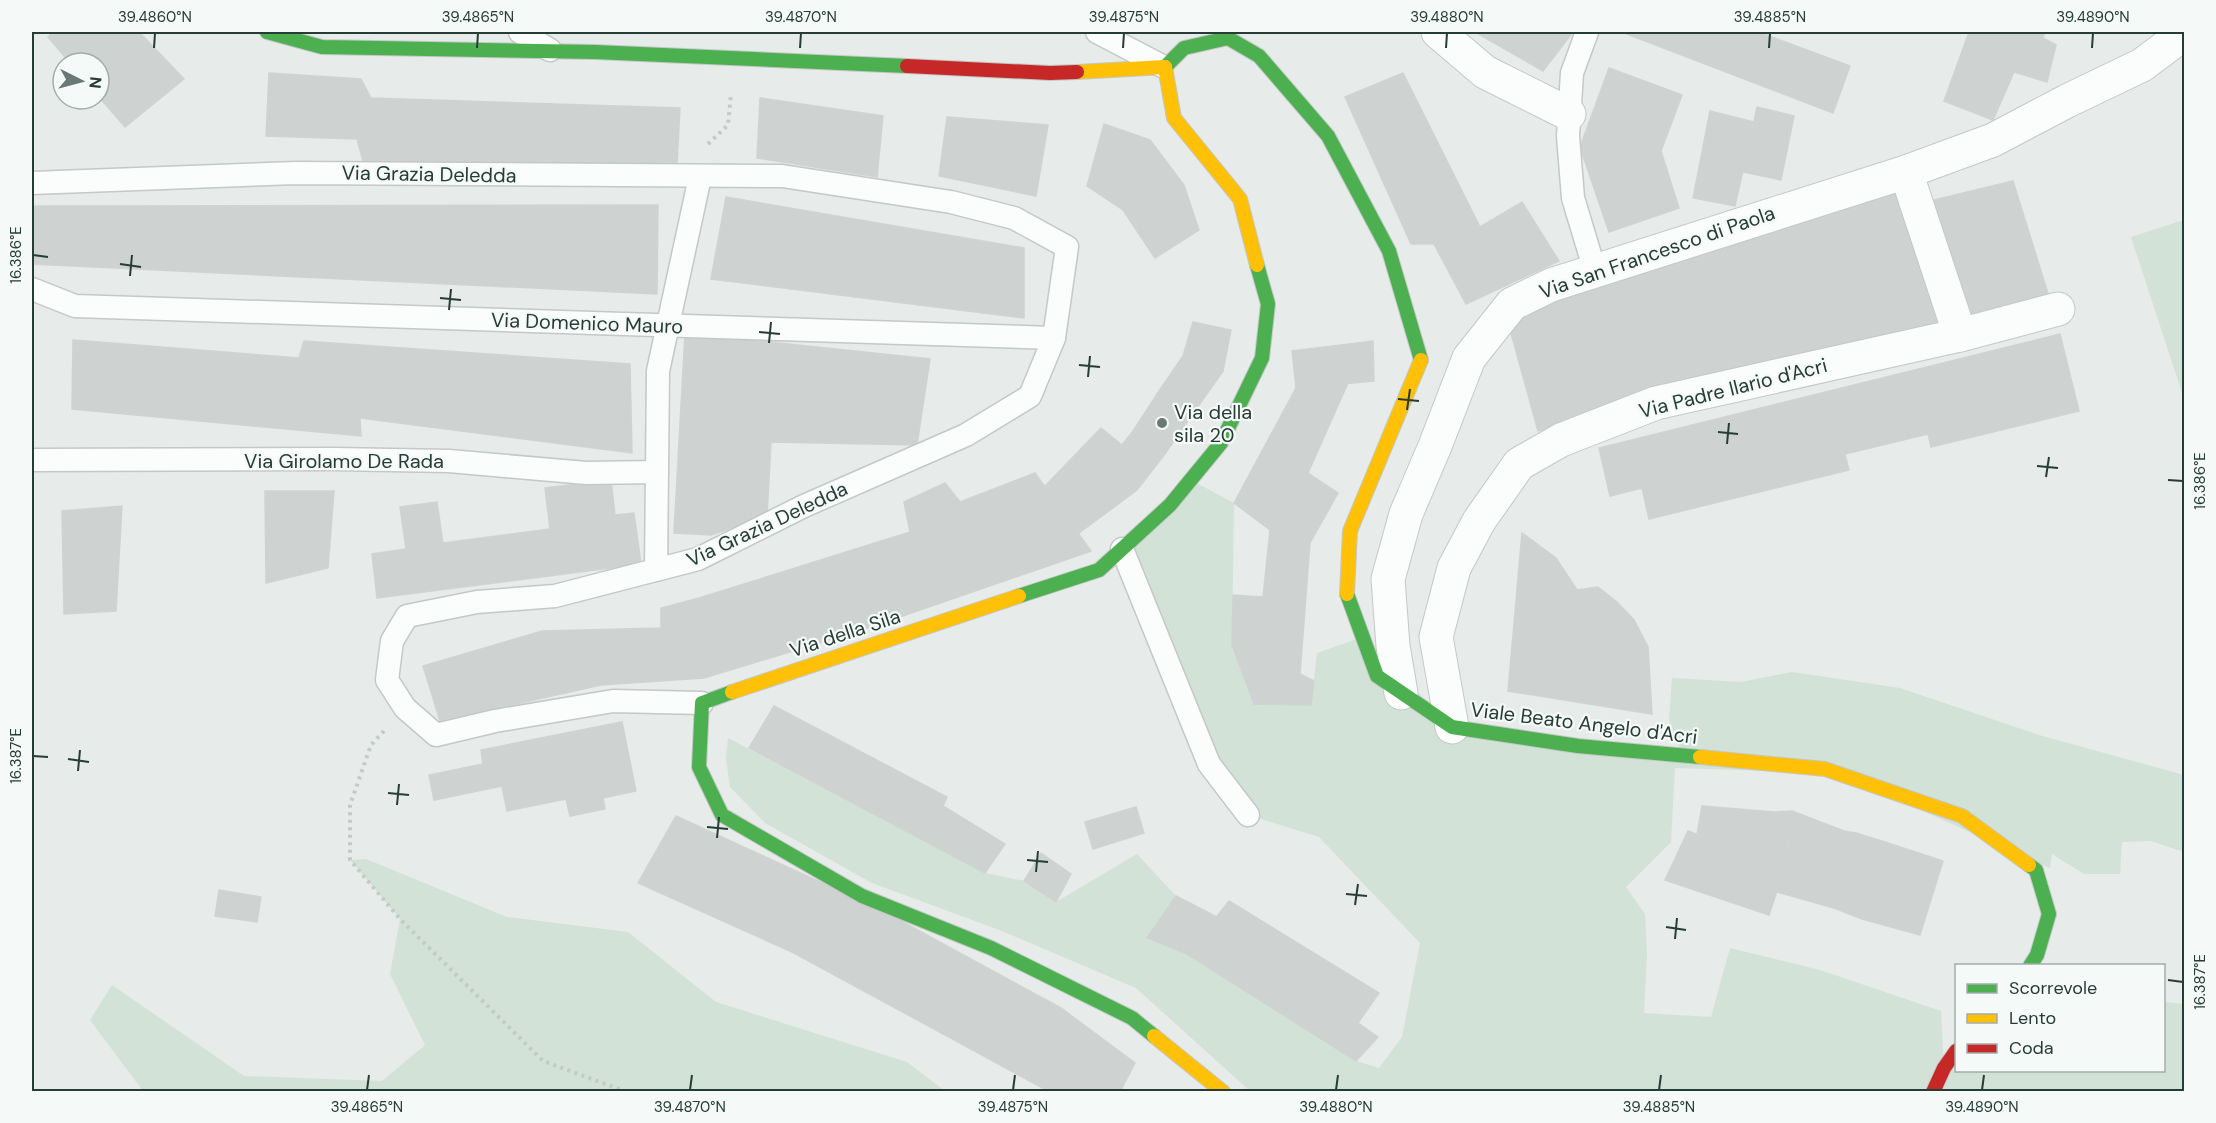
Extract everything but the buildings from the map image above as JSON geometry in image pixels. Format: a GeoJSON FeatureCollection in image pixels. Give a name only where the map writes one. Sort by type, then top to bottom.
{"type":"FeatureCollection","features":[{"type":"Feature","properties":{"kind":"main road"},"geometry":{"type":"LineString","coordinates":[[267,32],[322,47],[551,51],[850,62],[1050,73],[1164,67]]}},
{"type":"Feature","properties":{"kind":"main road","name":"Viale Beato Angelo d'Acri"},"geometry":{"type":"LineString","coordinates":[[1164,67],[1184,48],[1228,38],[1259,56],[1328,136],[1389,251],[1421,359],[1350,531],[1346,591],[1377,676],[1452,727],[1578,746],[1825,769],[1962,816],[2036,870],[2049,914],[2037,955],[2031,964]]}},
{"type":"Feature","properties":{"kind":"main road","name":"Via della Sila"},"geometry":{"type":"LineString","coordinates":[[702,703],[772,677],[1099,570],[1170,505],[1221,443],[1262,358],[1268,304],[1240,199],[1174,118],[1164,67]]}},
{"type":"Feature","properties":{"kind":"main road"},"geometry":{"type":"LineString","coordinates":[[702,703],[699,767],[722,815],[862,896],[990,948],[1132,1018],[1223,1092]]}},
{"type":"Feature","properties":{"kind":"main road"},"geometry":{"type":"LineString","coordinates":[[1933,1092],[1944,1068],[1955,1052]]}},
{"type":"Feature","properties":{"kind":"street"},"geometry":{"type":"LineString","coordinates":[[1438,32],[1485,72],[1569,114]]}},
{"type":"Feature","properties":{"kind":"street","name":"Via San Francesco di Paola"},"geometry":{"type":"LineString","coordinates":[[1401,693],[1393,646],[1388,579],[1406,514],[1469,358],[1512,304],[1551,285],[1758,217],[1906,172],[1993,140],[2142,65],[2178,38],[2182,32]]}},
{"type":"Feature","properties":{"kind":"street"},"geometry":{"type":"LineString","coordinates":[[1906,172],[1960,335]]}},
{"type":"Feature","properties":{"kind":"street","name":"Via Padre Ilario d'Acri"},"geometry":{"type":"LineString","coordinates":[[1452,727],[1436,637],[1454,568],[1479,521],[1519,464],[1561,440],[1656,403],[1960,335],[2058,309]]}},
{"type":"Feature","properties":{"kind":"lane"},"geometry":{"type":"LineString","coordinates":[[520,32],[551,51]]}},
{"type":"Feature","properties":{"kind":"lane"},"geometry":{"type":"LineString","coordinates":[[1097,32],[1164,67]]}},
{"type":"Feature","properties":{"kind":"lane"},"geometry":{"type":"LineString","coordinates":[[1587,32],[1572,73],[1568,136],[1573,198],[1595,271]]}},
{"type":"Feature","properties":{"kind":"lane","name":"Via Grazia Deledda"},"geometry":{"type":"LineString","coordinates":[[32,183],[296,173],[782,176],[951,202],[1014,218],[1067,247],[1054,339],[1030,396],[966,435],[804,506],[698,559],[555,596],[477,602],[407,616],[392,641],[387,680],[405,708],[436,735],[495,721],[614,701],[702,703]]}},
{"type":"Feature","properties":{"kind":"lane"},"geometry":{"type":"LineString","coordinates":[[656,570],[658,371],[707,177]]}},
{"type":"Feature","properties":{"kind":"lane","name":"Via Domenico Mauro"},"geometry":{"type":"LineString","coordinates":[[32,289],[75,306],[1054,339]]}},
{"type":"Feature","properties":{"kind":"lane","name":"Via Girolamo De Rada"},"geometry":{"type":"LineString","coordinates":[[32,460],[334,459],[437,461],[586,473],[657,472]]}},
{"type":"Feature","properties":{"kind":"lane"},"geometry":{"type":"LineString","coordinates":[[1122,549],[1209,764],[1248,815]]}},
{"type":"Feature","properties":{"kind":"path"},"geometry":{"type":"LineString","coordinates":[[707,177],[725,155],[702,149],[728,125],[734,59]]}},
{"type":"Feature","properties":{"kind":"path"},"geometry":{"type":"LineString","coordinates":[[405,708],[371,745],[350,805],[350,860],[400,920],[543,1060],[627,1092]]}},
{"type":"Feature","properties":{"kind":"green space"},"geometry":{"type":"Polygon","coordinates":[[[2184,220],[2184,399],[2131,237],[2184,220]]]}},
{"type":"Feature","properties":{"kind":"green space"},"geometry":{"type":"Polygon","coordinates":[[[1191,480],[1234,503],[1232,645],[1254,704],[1311,705],[1317,653],[1363,637],[1452,727],[1682,755],[1669,720],[1672,678],[1741,682],[1792,672],[1900,688],[2039,735],[2184,775],[2184,852],[2151,841],[2122,842],[2120,874],[2084,874],[2052,854],[2050,868],[1838,773],[1675,768],[1671,842],[1626,887],[1645,914],[1647,953],[1644,1013],[1711,1017],[1730,948],[1820,970],[1941,1011],[1944,1067],[1955,1070],[1955,1072],[2165,1072],[2165,1002],[2184,1004],[2184,1091],[1250,1091],[1136,988],[1002,931],[872,883],[765,823],[730,787],[726,758],[728,738],[985,873],[1024,881],[1056,902],[1137,854],[1176,896],[1148,939],[1187,954],[1356,1061],[1379,1068],[1402,1037],[1420,943],[1319,837],[1248,815],[1209,764],[1122,549],[1191,480]]]}},
{"type":"Feature","properties":{"kind":"green space"},"geometry":{"type":"Polygon","coordinates":[[[366,859],[507,917],[628,932],[716,1002],[907,1062],[945,1091],[143,1091],[90,1020],[112,985],[244,1076],[382,1081],[425,1045],[390,974],[400,919],[350,860],[366,859]]]}},
{"type":"Feature","properties":{"kind":"traffic: fast"},"geometry":{"type":"LineString","coordinates":[[267,32],[322,47],[595,52],[907,66]]}},
{"type":"Feature","properties":{"kind":"traffic: fast"},"geometry":{"type":"LineString","coordinates":[[1165,67],[1184,48],[1228,38],[1259,56],[1328,136],[1389,251],[1421,360]]}},
{"type":"Feature","properties":{"kind":"traffic: fast"},"geometry":{"type":"LineString","coordinates":[[1019,596],[1099,570],[1170,505],[1221,443],[1262,358],[1268,304],[1257,265]]}},
{"type":"Feature","properties":{"kind":"traffic: fast"},"geometry":{"type":"LineString","coordinates":[[1347,594],[1377,676],[1452,727],[1578,746],[1700,757]]}},
{"type":"Feature","properties":{"kind":"traffic: fast"},"geometry":{"type":"LineString","coordinates":[[732,692],[702,703],[699,767],[722,815],[862,896],[991,948],[1132,1018],[1154,1036]]}},
{"type":"Feature","properties":{"kind":"traffic: fast"},"geometry":{"type":"LineString","coordinates":[[2029,865],[2036,870],[2049,914],[2037,955],[2031,964]]}},
{"type":"Feature","properties":{"kind":"traffic: slow"},"geometry":{"type":"LineString","coordinates":[[1077,72],[1165,67]]}},
{"type":"Feature","properties":{"kind":"traffic: slow"},"geometry":{"type":"LineString","coordinates":[[1165,67],[1174,118],[1240,199],[1257,265]]}},
{"type":"Feature","properties":{"kind":"traffic: slow"},"geometry":{"type":"LineString","coordinates":[[1347,594],[1350,531],[1421,360]]}},
{"type":"Feature","properties":{"kind":"traffic: slow"},"geometry":{"type":"LineString","coordinates":[[732,692],[1019,596]]}},
{"type":"Feature","properties":{"kind":"traffic: slow"},"geometry":{"type":"LineString","coordinates":[[1700,757],[1825,769],[1962,816],[2029,865]]}},
{"type":"Feature","properties":{"kind":"traffic: slow"},"geometry":{"type":"LineString","coordinates":[[1154,1036],[1223,1092]]}},
{"type":"Feature","properties":{"kind":"traffic: jam"},"geometry":{"type":"LineString","coordinates":[[907,66],[1050,73],[1077,72]]}},
{"type":"Feature","properties":{"kind":"traffic: jam"},"geometry":{"type":"LineString","coordinates":[[1933,1092],[1944,1068],[1955,1052]]}},
{"type":"Feature","properties":{"kind":"place","name":"Via della sila 20"},"geometry":{"type":"Point","coordinates":[1162,423]}}]}
